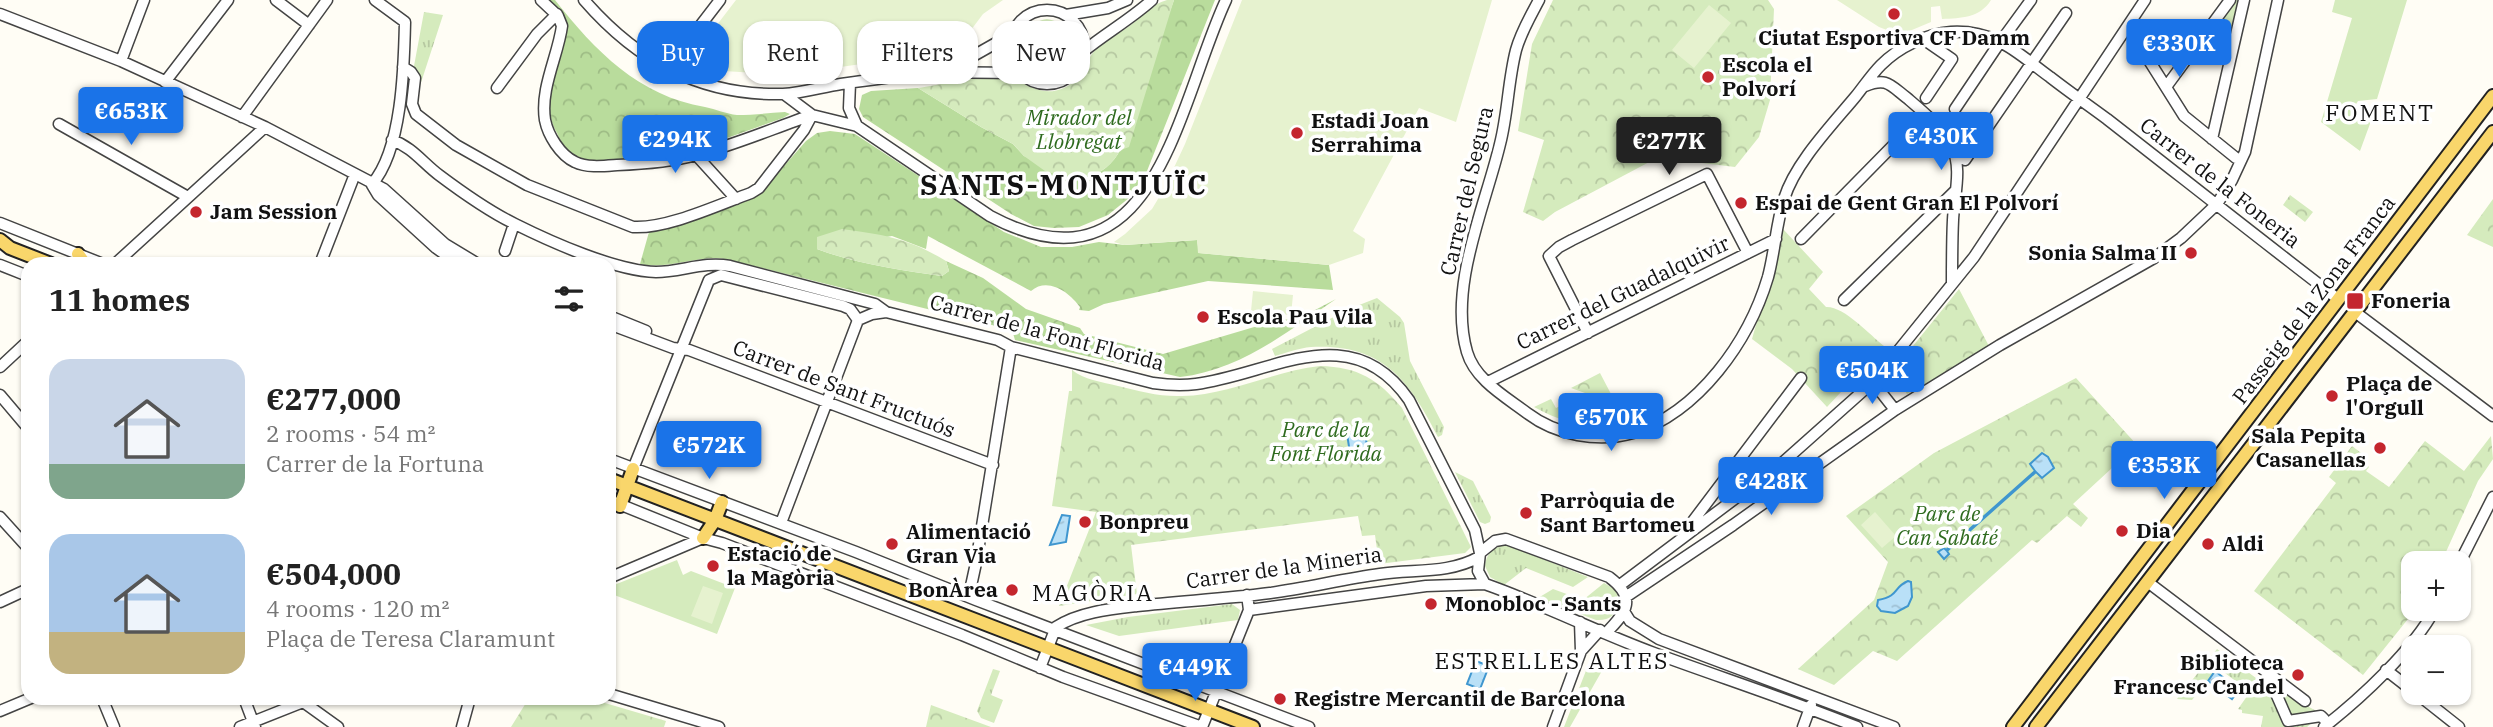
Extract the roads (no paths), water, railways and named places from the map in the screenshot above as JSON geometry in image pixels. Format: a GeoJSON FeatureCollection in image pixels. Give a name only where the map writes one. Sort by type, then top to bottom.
{"type":"FeatureCollection","features":[{"type":"Feature","properties":{"kind":"main road","name":"Passeig de la Zona Franca"},"geometry":{"type":"LineString","coordinates":[[2013,727],[2493,96]]}},
{"type":"Feature","properties":{"kind":"main road","name":"Passeig de la Zona Franca"},"geometry":{"type":"LineString","coordinates":[[2036,727],[2493,132]]}},
{"type":"Feature","properties":{"kind":"main road"},"geometry":{"type":"LineString","coordinates":[[3,245],[33,257]]}},
{"type":"Feature","properties":{"kind":"main road"},"geometry":{"type":"LineString","coordinates":[[2338,299],[2355,312]]}},
{"type":"Feature","properties":{"kind":"main road"},"geometry":{"type":"LineString","coordinates":[[616,501],[633,469]]}},
{"type":"Feature","properties":{"kind":"main road"},"geometry":{"type":"LineString","coordinates":[[616,482],[1253,727]]}},
{"type":"Feature","properties":{"kind":"main road"},"geometry":{"type":"LineString","coordinates":[[703,538],[715,520],[722,502]]}},
{"type":"Feature","properties":{"kind":"street"},"geometry":{"type":"LineString","coordinates":[[121,61],[144,0]]}},
{"type":"Feature","properties":{"kind":"street"},"geometry":{"type":"LineString","coordinates":[[165,82],[228,0]]}},
{"type":"Feature","properties":{"kind":"street"},"geometry":{"type":"LineString","coordinates":[[276,0],[309,25]]}},
{"type":"Feature","properties":{"kind":"street"},"geometry":{"type":"LineString","coordinates":[[243,117],[327,0]]}},
{"type":"Feature","properties":{"kind":"street"},"geometry":{"type":"LineString","coordinates":[[372,184],[381,174],[392,140],[403,67],[405,22],[375,0]]}},
{"type":"Feature","properties":{"kind":"street"},"geometry":{"type":"LineString","coordinates":[[541,0],[562,22],[545,112],[550,133],[564,155],[575,162],[600,166],[658,162],[696,155],[812,115]]}},
{"type":"Feature","properties":{"kind":"street"},"geometry":{"type":"LineString","coordinates":[[584,0],[637,51]]}},
{"type":"Feature","properties":{"kind":"street"},"geometry":{"type":"LineString","coordinates":[[704,21],[720,0]]}},
{"type":"Feature","properties":{"kind":"street"},"geometry":{"type":"LineString","coordinates":[[1033,0],[1039,11]]}},
{"type":"Feature","properties":{"kind":"street"},"geometry":{"type":"LineString","coordinates":[[1066,15],[1108,8],[1127,0]]}},
{"type":"Feature","properties":{"kind":"street"},"geometry":{"type":"LineString","coordinates":[[1090,46],[1152,0]]}},
{"type":"Feature","properties":{"kind":"street"},"geometry":{"type":"LineString","coordinates":[[784,94],[812,115],[857,126],[990,216],[1010,226],[1043,237],[1059,239],[1084,236],[1119,219],[1150,186],[1170,145],[1226,0]]}},
{"type":"Feature","properties":{"kind":"street","name":"Carrer del Segura"},"geometry":{"type":"LineString","coordinates":[[1539,0],[1517,48],[1501,141],[1465,277],[1462,311],[1467,351],[1472,365],[1488,382],[1533,418],[1576,434],[1611,438],[1646,428],[1702,390],[1730,354],[1756,307],[1768,274],[1784,197],[1795,176],[1822,136],[1864,86]]}},
{"type":"Feature","properties":{"kind":"street"},"geometry":{"type":"LineString","coordinates":[[1955,109],[2031,0]]}},
{"type":"Feature","properties":{"kind":"street"},"geometry":{"type":"LineString","coordinates":[[1620,585],[1781,464],[1873,382],[1974,257],[2145,0]]}},
{"type":"Feature","properties":{"kind":"street"},"geometry":{"type":"LineString","coordinates":[[2166,88],[2230,0]]}},
{"type":"Feature","properties":{"kind":"street"},"geometry":{"type":"LineString","coordinates":[[2212,139],[2244,0]]}},
{"type":"Feature","properties":{"kind":"street"},"geometry":{"type":"LineString","coordinates":[[1627,596],[1733,525],[1895,410],[2000,345],[2154,258],[2181,238],[2217,204],[2245,152],[2278,0]]}},
{"type":"Feature","properties":{"kind":"street"},"geometry":{"type":"LineString","coordinates":[[1020,21],[1039,11],[1058,12],[1071,21]]}},
{"type":"Feature","properties":{"kind":"street"},"geometry":{"type":"LineString","coordinates":[[0,13],[121,61],[265,127],[384,189],[445,244],[466,257]]}},
{"type":"Feature","properties":{"kind":"street"},"geometry":{"type":"LineString","coordinates":[[1965,160],[2066,13]]}},
{"type":"Feature","properties":{"kind":"street"},"geometry":{"type":"LineString","coordinates":[[497,88],[532,32],[557,14]]}},
{"type":"Feature","properties":{"kind":"street"},"geometry":{"type":"LineString","coordinates":[[2128,27],[2184,117],[2236,158]]}},
{"type":"Feature","properties":{"kind":"street","name":"Carrer de la Foneria"},"geometry":{"type":"LineString","coordinates":[[1864,86],[1888,60],[1923,39],[1947,32],[1964,32],[2000,42],[2078,97],[2338,299]]}},
{"type":"Feature","properties":{"kind":"street"},"geometry":{"type":"LineString","coordinates":[[1923,39],[1952,59],[1926,98]]}},
{"type":"Feature","properties":{"kind":"street"},"geometry":{"type":"LineString","coordinates":[[1888,60],[1883,75],[1886,82],[1924,114],[1951,144],[1956,161],[1952,284]]}},
{"type":"Feature","properties":{"kind":"street"},"geometry":{"type":"LineString","coordinates":[[403,67],[415,78],[412,104],[416,114],[456,145],[527,185],[622,224],[643,228],[736,199],[759,188],[804,130],[812,115]]}},
{"type":"Feature","properties":{"kind":"street"},"geometry":{"type":"LineString","coordinates":[[703,84],[784,94],[857,82]]}},
{"type":"Feature","properties":{"kind":"street"},"geometry":{"type":"LineString","coordinates":[[1864,86],[1886,82]]}},
{"type":"Feature","properties":{"kind":"street"},"geometry":{"type":"LineString","coordinates":[[850,83],[849,108],[857,126]]}},
{"type":"Feature","properties":{"kind":"street"},"geometry":{"type":"LineString","coordinates":[[1801,239],[1924,114]]}},
{"type":"Feature","properties":{"kind":"street"},"geometry":{"type":"LineString","coordinates":[[59,124],[188,197]]}},
{"type":"Feature","properties":{"kind":"street"},"geometry":{"type":"LineString","coordinates":[[123,257],[265,127]]}},
{"type":"Feature","properties":{"kind":"street","name":"Carrer de la Font Florida"},"geometry":{"type":"LineString","coordinates":[[392,140],[404,144],[445,179],[514,224],[596,257]]}},
{"type":"Feature","properties":{"kind":"street"},"geometry":{"type":"LineString","coordinates":[[696,155],[736,199]]}},
{"type":"Feature","properties":{"kind":"street"},"geometry":{"type":"LineString","coordinates":[[323,257],[355,174]]}},
{"type":"Feature","properties":{"kind":"street"},"geometry":{"type":"LineString","coordinates":[[1588,333],[1549,256],[1572,240],[1707,174],[1748,253]]}},
{"type":"Feature","properties":{"kind":"street"},"geometry":{"type":"LineString","coordinates":[[372,184],[378,195],[449,257]]}},
{"type":"Feature","properties":{"kind":"street"},"geometry":{"type":"LineString","coordinates":[[1844,300],[1955,191]]}},
{"type":"Feature","properties":{"kind":"street"},"geometry":{"type":"LineString","coordinates":[[0,223],[77,257]]}},
{"type":"Feature","properties":{"kind":"street"},"geometry":{"type":"LineString","coordinates":[[505,251],[514,224]]}},
{"type":"Feature","properties":{"kind":"street","name":"Carrer del Guadalquivir"},"geometry":{"type":"LineString","coordinates":[[1488,382],[1776,239]]}},
{"type":"Feature","properties":{"kind":"street","name":"Carrer de la Font Florida"},"geometry":{"type":"LineString","coordinates":[[616,263],[637,270],[665,271],[720,264],[875,304],[886,312]]}},
{"type":"Feature","properties":{"kind":"street"},"geometry":{"type":"LineString","coordinates":[[0,265],[21,273]]}},
{"type":"Feature","properties":{"kind":"street"},"geometry":{"type":"LineString","coordinates":[[633,469],[706,283],[712,277],[720,275],[850,309],[858,320],[782,523]]}},
{"type":"Feature","properties":{"kind":"street","name":"Carrer de la Font Florida"},"geometry":{"type":"LineString","coordinates":[[858,320],[886,312],[999,340],[1011,348],[1153,383],[1173,385],[1198,384],[1302,356],[1338,355],[1372,364],[1397,383],[1409,400],[1476,533],[1480,555],[1478,570],[1485,584]]}},
{"type":"Feature","properties":{"kind":"street"},"geometry":{"type":"LineString","coordinates":[[2355,312],[2493,416]]}},
{"type":"Feature","properties":{"kind":"street","name":"Carrer de Sant Fructuós"},"geometry":{"type":"LineString","coordinates":[[616,319],[676,342],[681,347],[993,465]]}},
{"type":"Feature","properties":{"kind":"street","name":"Carrer de Sant Fructuós"},"geometry":{"type":"LineString","coordinates":[[616,327],[673,348],[681,347]]}},
{"type":"Feature","properties":{"kind":"street"},"geometry":{"type":"LineString","coordinates":[[0,367],[21,348]]}},
{"type":"Feature","properties":{"kind":"street"},"geometry":{"type":"LineString","coordinates":[[964,595],[971,586],[1011,348]]}},
{"type":"Feature","properties":{"kind":"street"},"geometry":{"type":"LineString","coordinates":[[1678,541],[1801,378]]}},
{"type":"Feature","properties":{"kind":"street"},"geometry":{"type":"LineString","coordinates":[[1873,382],[1895,410]]}},
{"type":"Feature","properties":{"kind":"street"},"geometry":{"type":"LineString","coordinates":[[0,395],[21,420]]}},
{"type":"Feature","properties":{"kind":"street"},"geometry":{"type":"LineString","coordinates":[[616,462],[782,523],[1309,727]]}},
{"type":"Feature","properties":{"kind":"street"},"geometry":{"type":"LineString","coordinates":[[2466,551],[2493,497]]}},
{"type":"Feature","properties":{"kind":"street"},"geometry":{"type":"LineString","coordinates":[[616,503],[962,635],[1040,668],[1202,727],[1249,610],[1247,595]]}},
{"type":"Feature","properties":{"kind":"street"},"geometry":{"type":"LineString","coordinates":[[0,517],[21,540]]}},
{"type":"Feature","properties":{"kind":"street"},"geometry":{"type":"LineString","coordinates":[[1476,533],[1495,541],[1506,539],[1605,575],[1620,585],[1627,596],[1625,613],[1630,621],[1658,639],[1894,727]]}},
{"type":"Feature","properties":{"kind":"street"},"geometry":{"type":"LineString","coordinates":[[616,575],[703,538]]}},
{"type":"Feature","properties":{"kind":"street","name":"Carrer de la Mineria"},"geometry":{"type":"LineString","coordinates":[[1053,630],[1075,618],[1112,609],[1268,593],[1383,573],[1466,565],[1495,541]]}},
{"type":"Feature","properties":{"kind":"street"},"geometry":{"type":"LineString","coordinates":[[2149,583],[2305,701]]}},
{"type":"Feature","properties":{"kind":"street"},"geometry":{"type":"LineString","coordinates":[[1485,584],[1653,653],[1857,727]]}},
{"type":"Feature","properties":{"kind":"street","name":"Carrer de la Mineria"},"geometry":{"type":"LineString","coordinates":[[1249,610],[1426,586],[1485,584]]}},
{"type":"Feature","properties":{"kind":"street"},"geometry":{"type":"LineString","coordinates":[[0,601],[21,592]]}},
{"type":"Feature","properties":{"kind":"street"},"geometry":{"type":"LineString","coordinates":[[1581,651],[1625,613]]}},
{"type":"Feature","properties":{"kind":"street"},"geometry":{"type":"LineString","coordinates":[[2267,673],[2288,721],[2321,716],[2324,723],[2386,670],[2429,621]]}},
{"type":"Feature","properties":{"kind":"street"},"geometry":{"type":"LineString","coordinates":[[1553,727],[1581,651],[1580,622]]}},
{"type":"Feature","properties":{"kind":"street"},"geometry":{"type":"LineString","coordinates":[[1040,668],[1053,630]]}},
{"type":"Feature","properties":{"kind":"street"},"geometry":{"type":"LineString","coordinates":[[2386,670],[2401,681]]}},
{"type":"Feature","properties":{"kind":"street"},"geometry":{"type":"LineString","coordinates":[[1803,727],[1814,695]]}},
{"type":"Feature","properties":{"kind":"street"},"geometry":{"type":"LineString","coordinates":[[616,696],[719,727]]}},
{"type":"Feature","properties":{"kind":"street"},"geometry":{"type":"LineString","coordinates":[[0,711],[21,702]]}},
{"type":"Feature","properties":{"kind":"street"},"geometry":{"type":"LineString","coordinates":[[105,705],[114,727]]}},
{"type":"Feature","properties":{"kind":"street"},"geometry":{"type":"LineString","coordinates":[[247,705],[254,724]]}},
{"type":"Feature","properties":{"kind":"street"},"geometry":{"type":"LineString","coordinates":[[240,727],[254,724],[290,705]]}},
{"type":"Feature","properties":{"kind":"street"},"geometry":{"type":"LineString","coordinates":[[307,705],[338,727]]}},
{"type":"Feature","properties":{"kind":"street"},"geometry":{"type":"LineString","coordinates":[[462,727],[468,705]]}},
{"type":"Feature","properties":{"kind":"street"},"geometry":{"type":"LineString","coordinates":[[2431,705],[2459,727]]}},
{"type":"Feature","properties":{"kind":"water"},"geometry":{"type":"Polygon","coordinates":[[[1347,434],[1365,434],[1368,451],[1350,453],[1347,434]]]}},
{"type":"Feature","properties":{"kind":"water"},"geometry":{"type":"Polygon","coordinates":[[[2042,453],[2048,457],[2054,468],[2042,478],[2036,472],[1947,551],[1949,554],[1944,559],[1938,552],[1944,548],[1946,550],[2035,471],[2030,464],[2042,453]]]}},
{"type":"Feature","properties":{"kind":"water"},"geometry":{"type":"Polygon","coordinates":[[[1062,515],[1070,516],[1066,542],[1050,545],[1062,515]]]}},
{"type":"Feature","properties":{"kind":"water"},"geometry":{"type":"Polygon","coordinates":[[[1908,581],[1911,582],[1912,597],[1908,606],[1895,613],[1881,611],[1877,606],[1878,600],[1890,596],[1908,581]]]}},
{"type":"Feature","properties":{"kind":"water"},"geometry":{"type":"Polygon","coordinates":[[[1476,661],[1489,666],[1480,689],[1467,684],[1476,661]]]}},
{"type":"Feature","properties":{"kind":"water"},"geometry":{"type":"Polygon","coordinates":[[[2215,671],[2239,690],[2232,699],[2208,681],[2215,671]]]}},
{"type":"Feature","properties":{"kind":"place","name":"Ciutat Esportiva CF Damm"},"geometry":{"type":"Point","coordinates":[1894,14]}},
{"type":"Feature","properties":{"kind":"place","name":"Escola el Polvorí"},"geometry":{"type":"Point","coordinates":[1708,77]}},
{"type":"Feature","properties":{"kind":"place","name":"Estadi Joan Serrahima"},"geometry":{"type":"Point","coordinates":[1297,133]}},
{"type":"Feature","properties":{"kind":"place","name":"Espai de Gent Gran El Polvorí"},"geometry":{"type":"Point","coordinates":[1741,203]}},
{"type":"Feature","properties":{"kind":"place","name":"Jam Session"},"geometry":{"type":"Point","coordinates":[196,212]}},
{"type":"Feature","properties":{"kind":"place","name":"Sonia Salma II"},"geometry":{"type":"Point","coordinates":[2191,253]}},
{"type":"Feature","properties":{"kind":"place","name":"Foneria"},"geometry":{"type":"Point","coordinates":[2355,301]}},
{"type":"Feature","properties":{"kind":"place","name":"Escola Pau Vila"},"geometry":{"type":"Point","coordinates":[1203,317]}},
{"type":"Feature","properties":{"kind":"place","name":"Plaça de l'Orgull"},"geometry":{"type":"Point","coordinates":[2332,396]}},
{"type":"Feature","properties":{"kind":"place","name":"Sala Pepita Casanellas"},"geometry":{"type":"Point","coordinates":[2380,448]}},
{"type":"Feature","properties":{"kind":"place","name":"Parròquia de Sant Bartomeu"},"geometry":{"type":"Point","coordinates":[1526,513]}},
{"type":"Feature","properties":{"kind":"place","name":"Bonpreu"},"geometry":{"type":"Point","coordinates":[1085,522]}},
{"type":"Feature","properties":{"kind":"place","name":"Dia"},"geometry":{"type":"Point","coordinates":[2122,531]}},
{"type":"Feature","properties":{"kind":"place","name":"Alimentació Gran Via"},"geometry":{"type":"Point","coordinates":[892,544]}},
{"type":"Feature","properties":{"kind":"place","name":"Aldi"},"geometry":{"type":"Point","coordinates":[2208,544]}},
{"type":"Feature","properties":{"kind":"place","name":"Estació de la Magòria"},"geometry":{"type":"Point","coordinates":[713,566]}},
{"type":"Feature","properties":{"kind":"place","name":"BonÀrea"},"geometry":{"type":"Point","coordinates":[1012,590]}},
{"type":"Feature","properties":{"kind":"place","name":"Monobloc - Sants"},"geometry":{"type":"Point","coordinates":[1431,604]}},
{"type":"Feature","properties":{"kind":"place","name":"Biblioteca Francesc Candel"},"geometry":{"type":"Point","coordinates":[2298,675]}},
{"type":"Feature","properties":{"kind":"place","name":"Registre Mercantil de Barcelona"},"geometry":{"type":"Point","coordinates":[1280,699]}},
{"type":"Feature","properties":{"kind":"district","name":"FOMENT"},"geometry":{"type":"Point","coordinates":[2380,113]}},
{"type":"Feature","properties":{"kind":"district","name":"SANTS-MONTJUÏC"},"geometry":{"type":"Point","coordinates":[1064,185]}},
{"type":"Feature","properties":{"kind":"district","name":"MAGÒRIA"},"geometry":{"type":"Point","coordinates":[1093,593]}},
{"type":"Feature","properties":{"kind":"district","name":"ESTRELLES ALTES"},"geometry":{"type":"Point","coordinates":[1552,661]}},
{"type":"Feature","properties":{"kind":"park label","name":"Mirador del Llobregat"},"geometry":{"type":"Point","coordinates":[1079,130]}},
{"type":"Feature","properties":{"kind":"park label","name":"Parc de la Font Florida"},"geometry":{"type":"Point","coordinates":[1326,442]}},
{"type":"Feature","properties":{"kind":"park label","name":"Parc de Can Sabaté"},"geometry":{"type":"Point","coordinates":[1947,526]}}]}
